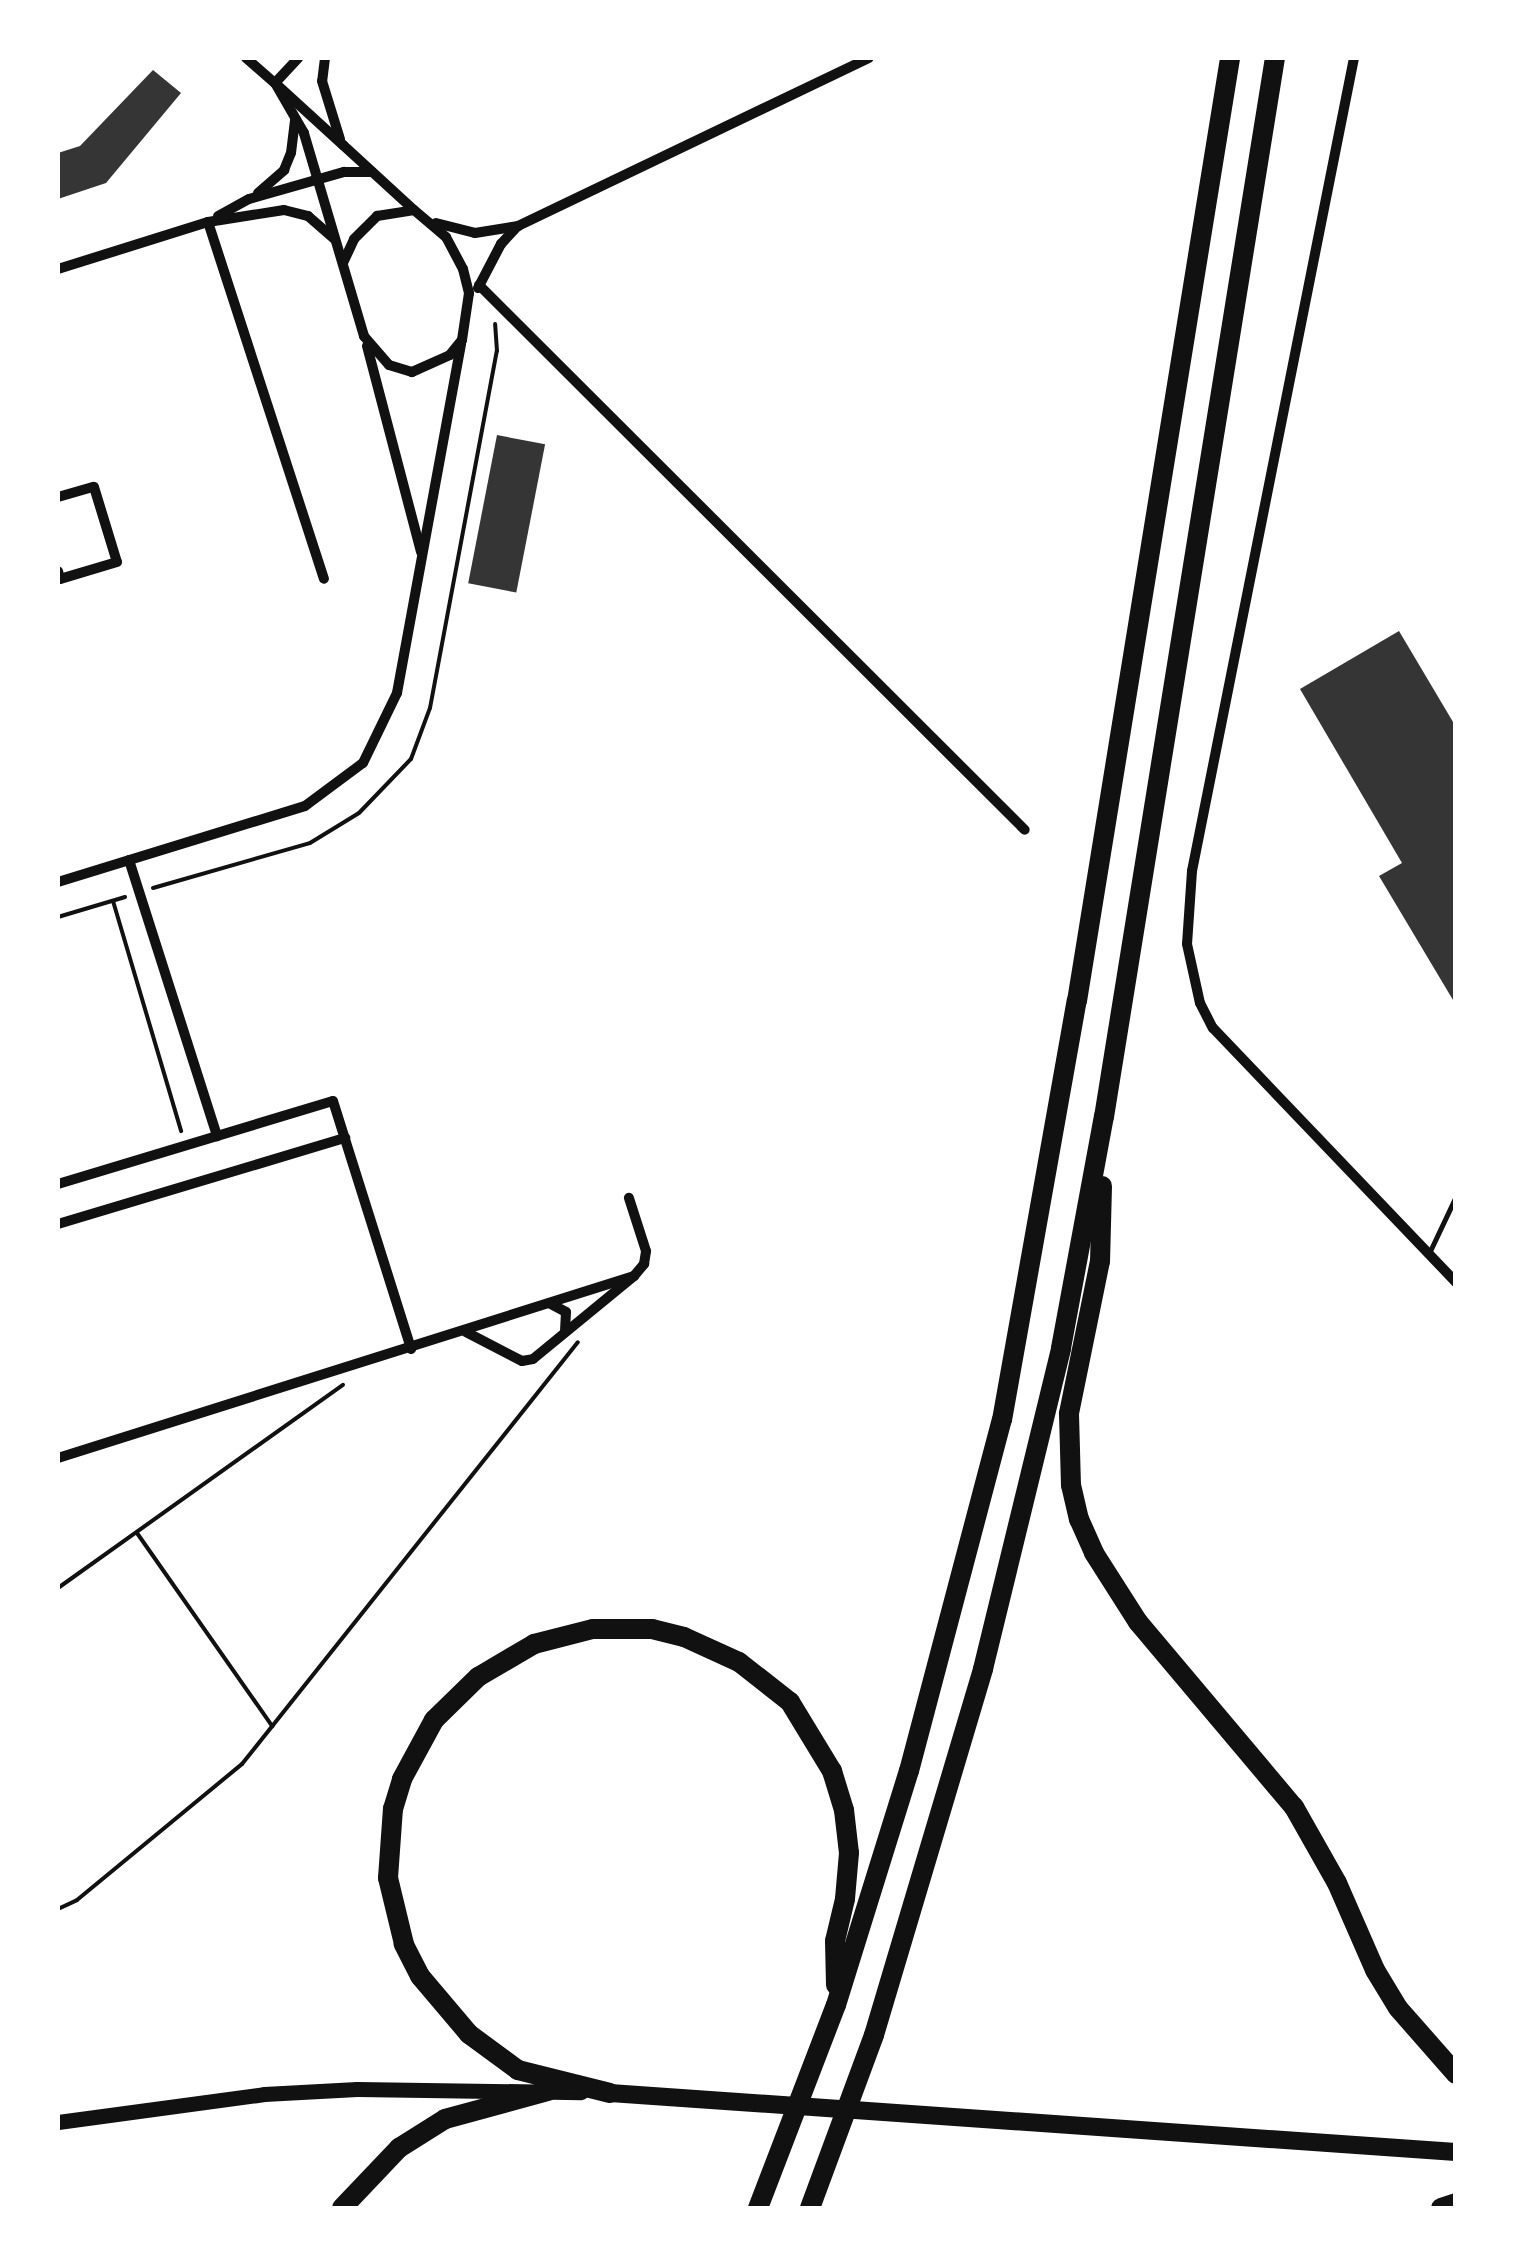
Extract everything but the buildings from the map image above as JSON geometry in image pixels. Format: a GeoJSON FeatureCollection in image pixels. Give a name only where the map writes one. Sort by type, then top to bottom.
{"type":"FeatureCollection","features":[{"type":"Feature","properties":{"kind":"highway"},"geometry":{"type":"LineString","coordinates":[[758,2208],[836,2006],[934,1684],[1012,1366],[1077,1000],[1230,58]]}},
{"type":"Feature","properties":{"kind":"highway"},"geometry":{"type":"LineString","coordinates":[[810,2208],[874,2035],[983,1669],[1061,1348],[1104,1116],[1274,58]]}},
{"type":"Feature","properties":{"kind":"highway"},"geometry":{"type":"LineString","coordinates":[[1104,1116],[1100,1261],[1069,1414],[1070,1485],[1079,1519],[1094,1553],[1138,1622],[1294,1808],[1337,1883],[1375,1970],[1398,2008],[1456,2074]]}},
{"type":"Feature","properties":{"kind":"highway"},"geometry":{"type":"LineString","coordinates":[[610,2094],[518,2070],[468,2034],[420,1976],[404,1944],[388,1878],[393,1809],[402,1779],[434,1720],[478,1677],[534,1644],[593,1629],[652,1629],[738,1662],[790,1702],[832,1771],[844,1810],[849,1854],[845,1899],[835,1940],[836,2006]]}},
{"type":"Feature","properties":{"kind":"highway"},"geometry":{"type":"LineString","coordinates":[[342,2208],[399,2148],[445,2119],[548,2091]]}},
{"type":"Feature","properties":{"kind":"highway"},"geometry":{"type":"LineString","coordinates":[[1440,2208],[1456,2203]]}},
{"type":"Feature","properties":{"kind":"main road"},"geometry":{"type":"LineString","coordinates":[[58,2122],[264,2094],[357,2089],[548,2091],[1456,2152]]}},
{"type":"Feature","properties":{"kind":"street"},"geometry":{"type":"LineString","coordinates":[[246,58],[446,237],[463,270],[468,315]]}},
{"type":"Feature","properties":{"kind":"street"},"geometry":{"type":"LineString","coordinates":[[275,83],[298,58]]}},
{"type":"Feature","properties":{"kind":"street"},"geometry":{"type":"LineString","coordinates":[[325,58],[322,80],[326,100],[343,144]]}},
{"type":"Feature","properties":{"kind":"street"},"geometry":{"type":"LineString","coordinates":[[430,221],[475,233],[518,226],[870,58]]}},
{"type":"Feature","properties":{"kind":"street"},"geometry":{"type":"LineString","coordinates":[[1354,58],[1192,872],[1187,944],[1200,1003],[1213,1028],[1456,1282]]}},
{"type":"Feature","properties":{"kind":"street"},"geometry":{"type":"LineString","coordinates":[[275,83],[295,118],[343,263],[422,559]]}},
{"type":"Feature","properties":{"kind":"street"},"geometry":{"type":"LineString","coordinates":[[208,222],[249,199],[284,170],[292,153],[295,118]]}},
{"type":"Feature","properties":{"kind":"street"},"geometry":{"type":"LineString","coordinates":[[249,199],[344,172],[372,172]]}},
{"type":"Feature","properties":{"kind":"street"},"geometry":{"type":"LineString","coordinates":[[58,269],[208,222],[284,210],[308,216],[336,241]]}},
{"type":"Feature","properties":{"kind":"street"},"geometry":{"type":"LineString","coordinates":[[343,263],[354,239],[376,216],[414,210]]}},
{"type":"Feature","properties":{"kind":"street"},"geometry":{"type":"LineString","coordinates":[[208,222],[324,579]]}},
{"type":"Feature","properties":{"kind":"street"},"geometry":{"type":"LineString","coordinates":[[58,882],[305,806],[363,763],[397,693],[468,315],[478,284],[501,244],[518,226]]}},
{"type":"Feature","properties":{"kind":"street"},"geometry":{"type":"LineString","coordinates":[[478,284],[1025,830]]}},
{"type":"Feature","properties":{"kind":"street"},"geometry":{"type":"LineString","coordinates":[[364,336],[390,364],[412,372],[450,355],[462,340]]}},
{"type":"Feature","properties":{"kind":"street"},"geometry":{"type":"LineString","coordinates":[[58,497],[94,486],[117,562],[60,578],[58,571]]}},
{"type":"Feature","properties":{"kind":"street"},"geometry":{"type":"LineString","coordinates":[[128,860],[217,1136]]}},
{"type":"Feature","properties":{"kind":"street"},"geometry":{"type":"LineString","coordinates":[[58,1184],[333,1101],[412,1349]]}},
{"type":"Feature","properties":{"kind":"street"},"geometry":{"type":"LineString","coordinates":[[58,1224],[344,1138]]}},
{"type":"Feature","properties":{"kind":"street"},"geometry":{"type":"LineString","coordinates":[[466,1332],[522,1361],[533,1359],[565,1333],[634,1276],[646,1252],[629,1198]]}},
{"type":"Feature","properties":{"kind":"street"},"geometry":{"type":"LineString","coordinates":[[58,1458],[634,1276]]}},
{"type":"Feature","properties":{"kind":"street"},"geometry":{"type":"LineString","coordinates":[[550,1304],[566,1312],[565,1333]]}},
{"type":"Feature","properties":{"kind":"lane"},"geometry":{"type":"LineString","coordinates":[[1428,1254],[1456,1196]]}},
{"type":"Feature","properties":{"kind":"path"},"geometry":{"type":"LineString","coordinates":[[144,891],[310,842],[358,813],[411,759],[430,708],[497,351],[494,314]]}},
{"type":"Feature","properties":{"kind":"path"},"geometry":{"type":"LineString","coordinates":[[58,917],[131,896]]}},
{"type":"Feature","properties":{"kind":"path"},"geometry":{"type":"LineString","coordinates":[[112,901],[186,1146]]}},
{"type":"Feature","properties":{"kind":"path"},"geometry":{"type":"LineString","coordinates":[[58,1909],[77,1900],[242,1764],[586,1330]]}},
{"type":"Feature","properties":{"kind":"path"},"geometry":{"type":"LineString","coordinates":[[58,1588],[343,1388],[343,1370]]}},
{"type":"Feature","properties":{"kind":"path"},"geometry":{"type":"LineString","coordinates":[[136,1532],[272,1726]]}}]}
